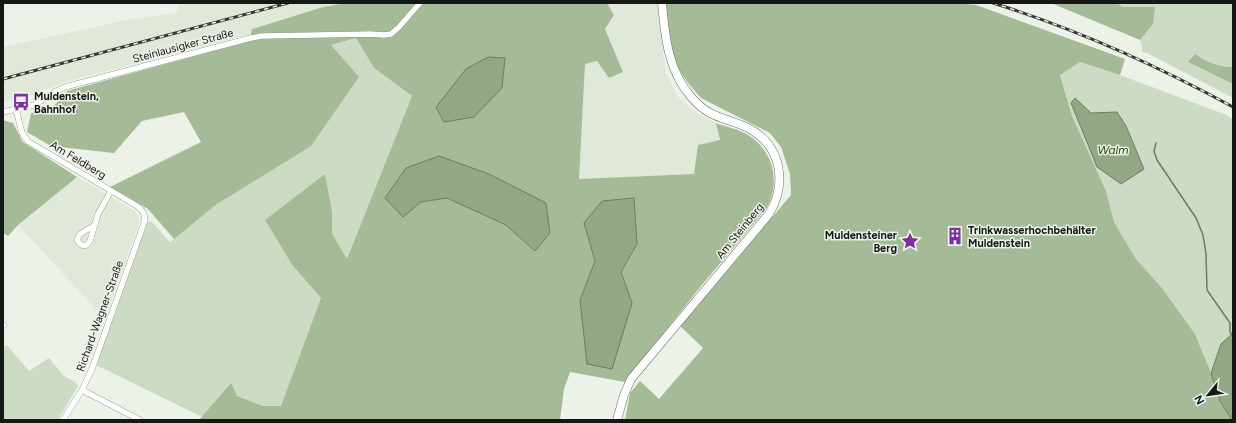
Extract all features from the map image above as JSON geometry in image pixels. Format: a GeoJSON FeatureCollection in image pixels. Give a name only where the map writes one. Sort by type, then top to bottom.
{"type":"FeatureCollection","features":[{"type":"Feature","properties":{"kind":"main road","name":"Am Steinberg"},"geometry":{"type":"LineString","coordinates":[[617,420],[624,395],[631,379],[769,214],[775,203],[780,185],[780,173],[777,161],[772,150],[765,141],[746,127],[722,119],[708,112],[696,103],[688,92],[675,70],[667,48],[662,3]]}},
{"type":"Feature","properties":{"kind":"street","name":"Steinlausigker Straße"},"geometry":{"type":"LineString","coordinates":[[3,112],[34,105],[56,91],[66,87],[251,38],[262,36],[388,35],[394,32],[420,3]]}},
{"type":"Feature","properties":{"kind":"street","name":"Am Feldberg"},"geometry":{"type":"LineString","coordinates":[[16,109],[22,133],[29,142],[140,208],[145,215]]}},
{"type":"Feature","properties":{"kind":"street"},"geometry":{"type":"LineString","coordinates":[[95,225],[101,208],[111,191]]}},
{"type":"Feature","properties":{"kind":"street","name":"Richard-Wagner-Straße"},"geometry":{"type":"LineString","coordinates":[[63,420],[82,390],[92,369],[144,223],[145,215]]}},
{"type":"Feature","properties":{"kind":"street"},"geometry":{"type":"LineString","coordinates":[[82,390],[140,420]]}},
{"type":"Feature","properties":{"kind":"shaded area"},"geometry":{"type":"Polygon","coordinates":[[[180,3],[346,3],[323,7],[252,29],[251,34],[68,81],[32,95],[3,102],[3,47],[127,20],[176,13],[180,3]]]}},
{"type":"Feature","properties":{"kind":"shaded area"},"geometry":{"type":"Polygon","coordinates":[[[346,3],[607,3],[614,15],[605,29],[623,72],[609,78],[597,61],[585,64],[579,179],[694,174],[698,145],[720,140],[716,123],[748,135],[764,150],[769,159],[774,178],[771,199],[766,209],[701,286],[625,382],[570,372],[564,389],[560,420],[199,420],[231,383],[237,396],[263,406],[281,406],[321,298],[293,266],[265,220],[325,174],[332,212],[332,233],[347,259],[412,96],[374,68],[356,38],[331,45],[359,77],[311,146],[217,204],[174,239],[148,209],[110,187],[201,142],[184,112],[142,121],[114,153],[51,146],[27,132],[31,113],[53,107],[67,91],[249,41],[252,29],[323,7],[346,3]],[[489,174],[421,202],[447,198],[506,225],[535,251],[489,174]],[[584,223],[595,261],[580,300],[627,319],[632,303],[621,272],[637,244],[584,223]]]}},
{"type":"Feature","properties":{"kind":"shaded area"},"geometry":{"type":"Polygon","coordinates":[[[607,3],[657,3],[666,73],[678,97],[697,113],[716,123],[720,140],[698,145],[694,174],[579,179],[585,64],[597,61],[623,71],[605,29],[614,15],[607,3]]]}},
{"type":"Feature","properties":{"kind":"shaded area"},"geometry":{"type":"Polygon","coordinates":[[[665,3],[957,3],[976,5],[1125,59],[1120,75],[1080,62],[1060,75],[1072,116],[1106,191],[1114,222],[1136,259],[1162,288],[1195,334],[1211,373],[1220,401],[1232,420],[625,420],[630,393],[640,381],[659,399],[703,348],[680,326],[791,195],[790,174],[781,147],[770,133],[701,98],[688,83],[675,64],[671,51],[665,3]]]}},
{"type":"Feature","properties":{"kind":"shaded area"},"geometry":{"type":"Polygon","coordinates":[[[1051,3],[1117,3],[1123,7],[1155,7],[1153,24],[1140,40],[1051,3]]]}},
{"type":"Feature","properties":{"kind":"shaded area"},"geometry":{"type":"Polygon","coordinates":[[[1117,3],[1233,3],[1233,67],[1213,64],[1195,54],[1188,62],[1233,84],[1233,98],[1147,53],[1142,52],[1140,40],[1153,24],[1117,3]]]}},
{"type":"Feature","properties":{"kind":"shaded area"},"geometry":{"type":"Polygon","coordinates":[[[356,38],[374,68],[412,96],[347,259],[332,233],[332,212],[293,266],[321,298],[281,407],[263,406],[237,396],[231,384],[202,417],[96,365],[147,223],[151,221],[170,242],[217,204],[331,45],[356,38]]]}},
{"type":"Feature","properties":{"kind":"shaded area"},"geometry":{"type":"Polygon","coordinates":[[[1195,54],[1213,64],[1233,67],[1233,84],[1188,62],[1195,54]]]}},
{"type":"Feature","properties":{"kind":"shaded area"},"geometry":{"type":"Polygon","coordinates":[[[1080,62],[1120,75],[1224,114],[1233,119],[1233,333],[1221,344],[1211,373],[1195,334],[1162,288],[1136,259],[1114,222],[1106,191],[1072,116],[1060,75],[1080,62]],[[1075,98],[1071,103],[1081,126],[1144,169],[1126,126],[1117,112],[1091,113],[1075,98]]]}},
{"type":"Feature","properties":{"kind":"shaded area"},"geometry":{"type":"Polygon","coordinates":[[[3,120],[13,123],[23,142],[77,177],[18,225],[8,236],[3,233],[3,120]]]}},
{"type":"Feature","properties":{"kind":"shaded area"},"geometry":{"type":"Polygon","coordinates":[[[77,177],[135,211],[139,219],[139,224],[105,319],[18,225],[77,177]]]}},
{"type":"Feature","properties":{"kind":"shaded area"},"geometry":{"type":"Polygon","coordinates":[[[7,345],[29,371],[49,358],[63,375],[76,383],[78,386],[58,420],[3,420],[3,348],[7,345]]]}},
{"type":"Feature","properties":{"kind":"water"},"geometry":{"type":"Polygon","coordinates":[[[488,57],[505,58],[502,88],[474,117],[444,122],[436,107],[466,69],[488,57]]]}},
{"type":"Feature","properties":{"kind":"water","name":"Walm"},"geometry":{"type":"Polygon","coordinates":[[[1075,98],[1091,113],[1117,112],[1126,126],[1144,169],[1121,184],[1097,167],[1071,103],[1075,98]]]}},
{"type":"Feature","properties":{"kind":"water"},"geometry":{"type":"Polygon","coordinates":[[[439,156],[489,174],[546,203],[550,233],[535,251],[506,225],[447,198],[421,202],[403,217],[385,198],[406,168],[439,156]]]}},
{"type":"Feature","properties":{"kind":"water"},"geometry":{"type":"Polygon","coordinates":[[[634,198],[637,244],[621,272],[632,303],[612,369],[587,364],[580,300],[595,261],[584,223],[602,201],[634,198]]]}},
{"type":"Feature","properties":{"kind":"water"},"geometry":{"type":"Polygon","coordinates":[[[1233,333],[1232,420],[1220,401],[1211,373],[1221,344],[1233,333]]]}},
{"type":"Feature","properties":{"kind":"waterway"},"geometry":{"type":"LineString","coordinates":[[1156,143],[1154,151],[1157,160],[1196,218],[1203,235],[1206,254],[1207,290],[1230,323],[1230,332],[1233,336]]}},
{"type":"Feature","properties":{"kind":"railway"},"geometry":{"type":"LineString","coordinates":[[3,79],[288,3]]}},
{"type":"Feature","properties":{"kind":"railway"},"geometry":{"type":"LineString","coordinates":[[993,3],[1085,36],[1145,62],[1233,107]]}},
{"type":"Feature","properties":{"kind":"place","name":"Muldenstein, Bahnhof"},"geometry":{"type":"Point","coordinates":[21,102]}},
{"type":"Feature","properties":{"kind":"place","name":"Trinkwasserhochbehälter Muldenstein"},"geometry":{"type":"Point","coordinates":[955,236]}},
{"type":"Feature","properties":{"kind":"place","name":"Muldensteiner Berg"},"geometry":{"type":"Point","coordinates":[910,241]}}]}
